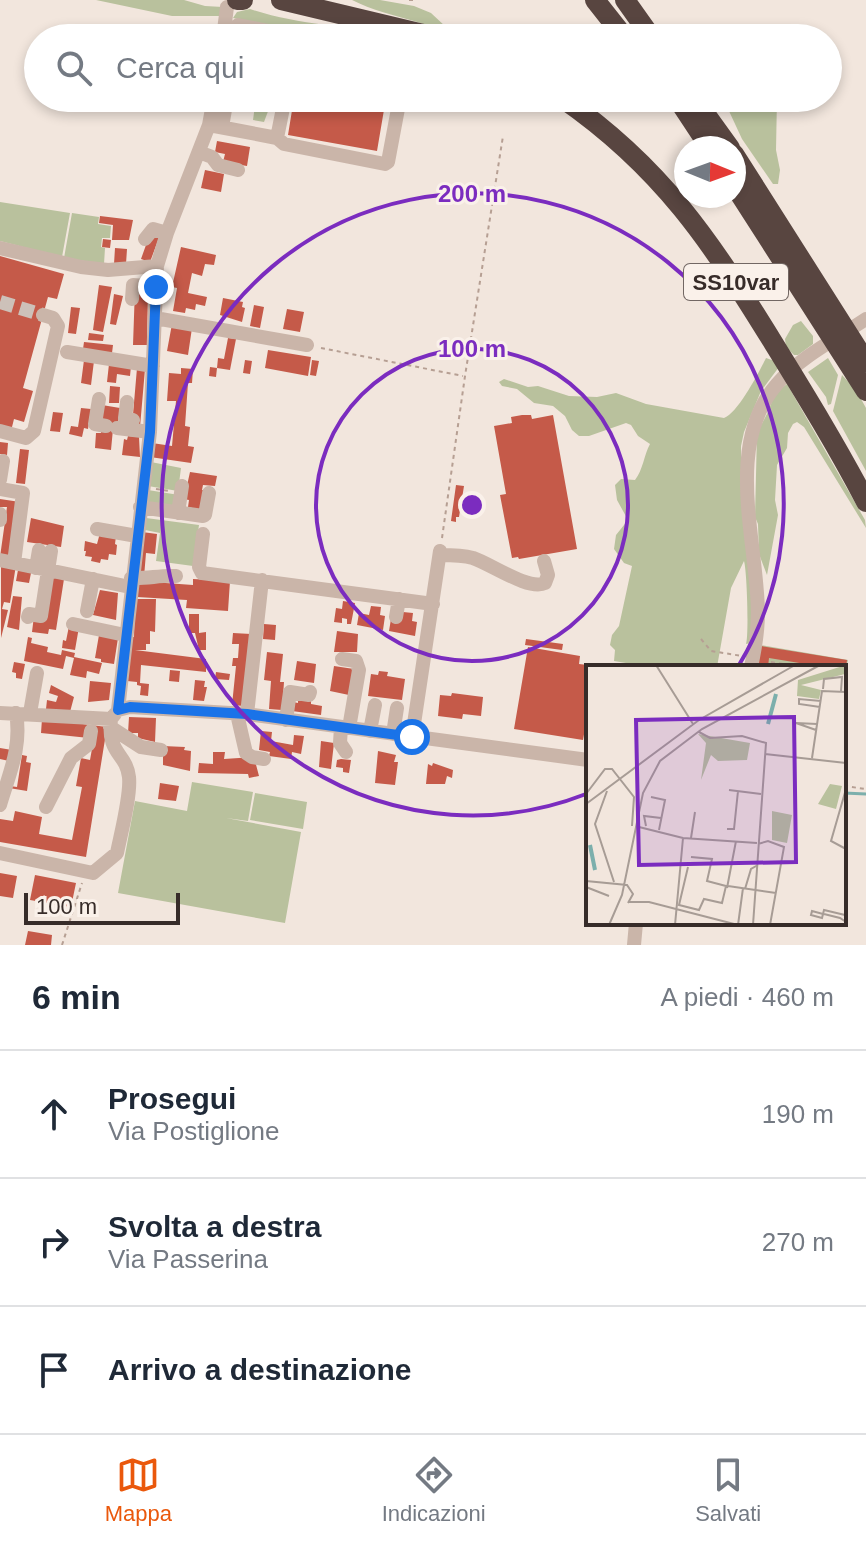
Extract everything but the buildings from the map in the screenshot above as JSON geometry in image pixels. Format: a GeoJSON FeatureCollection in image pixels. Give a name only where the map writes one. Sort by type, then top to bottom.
{"type":"FeatureCollection","features":[{"type":"Feature","properties":{"kind":"highway"},"geometry":{"type":"LineString","coordinates":[[281,0],[381,24]]}},
{"type":"Feature","properties":{"kind":"highway"},"geometry":{"type":"LineString","coordinates":[[595,0],[614,24]]}},
{"type":"Feature","properties":{"kind":"highway"},"geometry":{"type":"LineString","coordinates":[[604,0],[622,24]]}},
{"type":"Feature","properties":{"kind":"highway"},"geometry":{"type":"LineString","coordinates":[[625,0],[642,24]]}},
{"type":"Feature","properties":{"kind":"highway","name":"SS10var"},"geometry":{"type":"LineString","coordinates":[[582,112],[637,157],[671,192],[706,238],[806,395],[866,502]]}},
{"type":"Feature","properties":{"kind":"highway"},"geometry":{"type":"LineString","coordinates":[[689,112],[703,136]]}},
{"type":"Feature","properties":{"kind":"highway"},"geometry":{"type":"LineString","coordinates":[[695,112],[718,136]]}},
{"type":"Feature","properties":{"kind":"highway"},"geometry":{"type":"LineString","coordinates":[[746,173],[866,362]]}},
{"type":"Feature","properties":{"kind":"highway"},"geometry":{"type":"LineString","coordinates":[[746,204],[866,391]]}},
{"type":"Feature","properties":{"kind":"street"},"geometry":{"type":"LineString","coordinates":[[228,24],[236,2]]}},
{"type":"Feature","properties":{"kind":"street"},"geometry":{"type":"LineString","coordinates":[[214,112],[215,126]]}},
{"type":"Feature","properties":{"kind":"street"},"geometry":{"type":"LineString","coordinates":[[145,263],[167,233],[199,152],[221,112]]}},
{"type":"Feature","properties":{"kind":"street"},"geometry":{"type":"LineString","coordinates":[[277,138],[282,112]]}},
{"type":"Feature","properties":{"kind":"street"},"geometry":{"type":"LineString","coordinates":[[215,126],[277,138],[284,144],[385,164],[388,162],[397,112]]}},
{"type":"Feature","properties":{"kind":"street"},"geometry":{"type":"LineString","coordinates":[[199,152],[212,157],[218,165],[238,170]]}},
{"type":"Feature","properties":{"kind":"street"},"geometry":{"type":"LineString","coordinates":[[145,239],[153,229],[167,233]]}},
{"type":"Feature","properties":{"kind":"street"},"geometry":{"type":"LineString","coordinates":[[0,248],[81,267],[145,263]]}},
{"type":"Feature","properties":{"kind":"street"},"geometry":{"type":"LineString","coordinates":[[0,853],[93,873],[117,853],[129,779],[126,766],[109,736],[143,487],[143,424],[153,366],[156,287],[145,263]]}},
{"type":"Feature","properties":{"kind":"street"},"geometry":{"type":"LineString","coordinates":[[132,299],[133,285],[156,287]]}},
{"type":"Feature","properties":{"kind":"street"},"geometry":{"type":"LineString","coordinates":[[0,431],[26,438],[34,431],[58,326],[53,318],[43,315]]}},
{"type":"Feature","properties":{"kind":"street"},"geometry":{"type":"LineString","coordinates":[[155,318],[307,345]]}},
{"type":"Feature","properties":{"kind":"street"},"geometry":{"type":"LineString","coordinates":[[752,662],[758,616],[748,492],[749,453],[758,414],[779,382],[808,357],[866,319]]}},
{"type":"Feature","properties":{"kind":"street"},"geometry":{"type":"LineString","coordinates":[[67,352],[153,366]]}},
{"type":"Feature","properties":{"kind":"street"},"geometry":{"type":"LineString","coordinates":[[99,399],[95,424],[112,427],[143,424]]}},
{"type":"Feature","properties":{"kind":"street"},"geometry":{"type":"LineString","coordinates":[[127,402],[125,418],[143,424]]}},
{"type":"Feature","properties":{"kind":"street"},"geometry":{"type":"LineString","coordinates":[[0,489],[23,493],[7,562],[93,579],[131,582],[152,575],[176,576]]}},
{"type":"Feature","properties":{"kind":"street"},"geometry":{"type":"LineString","coordinates":[[178,513],[182,490]]}},
{"type":"Feature","properties":{"kind":"street"},"geometry":{"type":"LineString","coordinates":[[140,507],[205,515],[209,493]]}},
{"type":"Feature","properties":{"kind":"street"},"geometry":{"type":"LineString","coordinates":[[97,529],[137,536]]}},
{"type":"Feature","properties":{"kind":"street"},"geometry":{"type":"LineString","coordinates":[[203,534],[199,567],[202,573],[259,580],[367,603],[399,599],[433,604]]}},
{"type":"Feature","properties":{"kind":"street"},"geometry":{"type":"LineString","coordinates":[[28,617],[29,614],[41,616],[45,550]]}},
{"type":"Feature","properties":{"kind":"street"},"geometry":{"type":"LineString","coordinates":[[412,737],[440,553],[469,557],[539,586],[545,583],[548,575],[544,561]]}},
{"type":"Feature","properties":{"kind":"street"},"geometry":{"type":"LineString","coordinates":[[87,611],[93,579]]}},
{"type":"Feature","properties":{"kind":"street"},"geometry":{"type":"LineString","coordinates":[[259,580],[242,714],[246,753],[264,759]]}},
{"type":"Feature","properties":{"kind":"street"},"geometry":{"type":"LineString","coordinates":[[396,617],[399,599]]}},
{"type":"Feature","properties":{"kind":"street"},"geometry":{"type":"LineString","coordinates":[[73,624],[125,635]]}},
{"type":"Feature","properties":{"kind":"street"},"geometry":{"type":"LineString","coordinates":[[342,659],[356,661],[359,670],[340,743],[346,752]]}},
{"type":"Feature","properties":{"kind":"street"},"geometry":{"type":"LineString","coordinates":[[0,805],[17,755],[23,713],[37,673]]}},
{"type":"Feature","properties":{"kind":"street"},"geometry":{"type":"LineString","coordinates":[[286,720],[290,692],[309,695],[310,692]]}},
{"type":"Feature","properties":{"kind":"street"},"geometry":{"type":"LineString","coordinates":[[370,731],[375,705]]}},
{"type":"Feature","properties":{"kind":"street"},"geometry":{"type":"LineString","coordinates":[[0,713],[23,713],[92,724],[113,719],[130,707],[242,714],[586,760]]}},
{"type":"Feature","properties":{"kind":"street"},"geometry":{"type":"LineString","coordinates":[[393,734],[397,708]]}},
{"type":"Feature","properties":{"kind":"street"},"geometry":{"type":"LineString","coordinates":[[113,719],[141,747],[161,750]]}},
{"type":"Feature","properties":{"kind":"street"},"geometry":{"type":"LineString","coordinates":[[46,807],[71,758],[89,744],[92,724]]}},
{"type":"Feature","properties":{"kind":"street"},"geometry":{"type":"LineString","coordinates":[[634,945],[636,925]]}},
{"type":"Feature","properties":{"kind":"path"},"geometry":{"type":"LineString","coordinates":[[440,553],[503,136]]}},
{"type":"Feature","properties":{"kind":"path"},"geometry":{"type":"LineString","coordinates":[[307,345],[465,376]]}},
{"type":"Feature","properties":{"kind":"path"},"geometry":{"type":"LineString","coordinates":[[143,487],[182,490]]}},
{"type":"Feature","properties":{"kind":"path"},"geometry":{"type":"LineString","coordinates":[[701,639],[711,651],[752,662]]}},
{"type":"Feature","properties":{"kind":"path"},"geometry":{"type":"LineString","coordinates":[[771,662],[788,665]]}},
{"type":"Feature","properties":{"kind":"path"},"geometry":{"type":"LineString","coordinates":[[846,786],[866,789]]}},
{"type":"Feature","properties":{"kind":"path"},"geometry":{"type":"LineString","coordinates":[[62,945],[80,896],[85,870]]}},
{"type":"Feature","properties":{"kind":"green space"},"geometry":{"type":"Polygon","coordinates":[[[96,0],[184,0],[223,7],[220,16],[172,16],[96,0]]]}},
{"type":"Feature","properties":{"kind":"green space"},"geometry":{"type":"Polygon","coordinates":[[[352,0],[380,0],[414,6],[431,13],[443,24],[424,24],[352,0]]]}},
{"type":"Feature","properties":{"kind":"green space"},"geometry":{"type":"Polygon","coordinates":[[[250,9],[322,24],[261,24],[233,18],[237,12],[250,9]]]}},
{"type":"Feature","properties":{"kind":"green space"},"geometry":{"type":"Polygon","coordinates":[[[254,112],[268,112],[264,122],[253,120],[254,112]]]}},
{"type":"Feature","properties":{"kind":"green space"},"geometry":{"type":"Polygon","coordinates":[[[729,112],[777,112],[776,150],[780,170],[778,184],[773,184],[746,145],[746,136],[741,136],[729,112]]]}},
{"type":"Feature","properties":{"kind":"green space"},"geometry":{"type":"Polygon","coordinates":[[[0,202],[70,213],[62,257],[0,241],[0,202]]]}},
{"type":"Feature","properties":{"kind":"green space"},"geometry":{"type":"Polygon","coordinates":[[[72,213],[99,217],[98,224],[111,226],[110,238],[102,238],[104,264],[64,258],[72,213]]]}},
{"type":"Feature","properties":{"kind":"green space"},"geometry":{"type":"Polygon","coordinates":[[[801,321],[813,336],[813,344],[794,355],[786,347],[785,339],[793,325],[801,321]]]}},
{"type":"Feature","properties":{"kind":"green space"},"geometry":{"type":"Polygon","coordinates":[[[766,358],[775,361],[779,367],[761,391],[741,446],[753,609],[750,643],[746,644],[744,561],[731,588],[717,665],[638,665],[614,661],[615,650],[610,645],[612,635],[619,626],[632,566],[624,563],[614,549],[616,535],[628,520],[617,500],[615,485],[621,479],[635,480],[650,444],[626,423],[589,436],[579,436],[565,416],[553,406],[534,403],[517,389],[502,386],[499,382],[504,379],[569,396],[597,397],[616,393],[646,404],[724,418],[742,401],[766,358]]]}},
{"type":"Feature","properties":{"kind":"green space"},"geometry":{"type":"Polygon","coordinates":[[[828,358],[838,375],[831,404],[828,405],[826,397],[808,372],[828,358]]]}},
{"type":"Feature","properties":{"kind":"green space"},"geometry":{"type":"Polygon","coordinates":[[[842,375],[856,390],[866,408],[866,471],[833,411],[842,375]]]}},
{"type":"Feature","properties":{"kind":"green space"},"geometry":{"type":"Polygon","coordinates":[[[787,384],[865,520],[866,528],[804,427],[797,422],[788,433],[787,448],[777,465],[775,500],[778,515],[767,575],[759,554],[755,517],[757,433],[775,393],[787,384]]]}},
{"type":"Feature","properties":{"kind":"green space"},"geometry":{"type":"Polygon","coordinates":[[[151,462],[181,468],[178,491],[148,486],[151,462]]]}},
{"type":"Feature","properties":{"kind":"green space"},"geometry":{"type":"Polygon","coordinates":[[[148,490],[179,495],[176,510],[146,507],[148,490]]]}},
{"type":"Feature","properties":{"kind":"green space"},"geometry":{"type":"Polygon","coordinates":[[[146,518],[199,525],[193,566],[156,561],[160,533],[145,530],[146,518]]]}},
{"type":"Feature","properties":{"kind":"green space"},"geometry":{"type":"Polygon","coordinates":[[[760,645],[848,660],[846,670],[846,665],[756,665],[760,645]]]}},
{"type":"Feature","properties":{"kind":"green space"},"geometry":{"type":"Polygon","coordinates":[[[192,782],[253,792],[248,821],[226,818],[301,832],[285,923],[118,893],[135,801],[187,811],[192,782]]]}},
{"type":"Feature","properties":{"kind":"green space"},"geometry":{"type":"Polygon","coordinates":[[[255,793],[307,802],[303,829],[250,820],[255,793]]]}},
{"type":"Feature","properties":{"kind":"waterway"},"geometry":{"type":"LineString","coordinates":[[846,793],[866,794]]}},
{"type":"Feature","properties":{"kind":"tunnel"},"geometry":{"type":"LineString","coordinates":[[0,302],[43,315]]}},
{"type":"Feature","properties":{"kind":"route"},"geometry":{"type":"LineString","coordinates":[[156,287],[150,432],[118,710],[130,707],[247,714],[412,737]]}}]}
